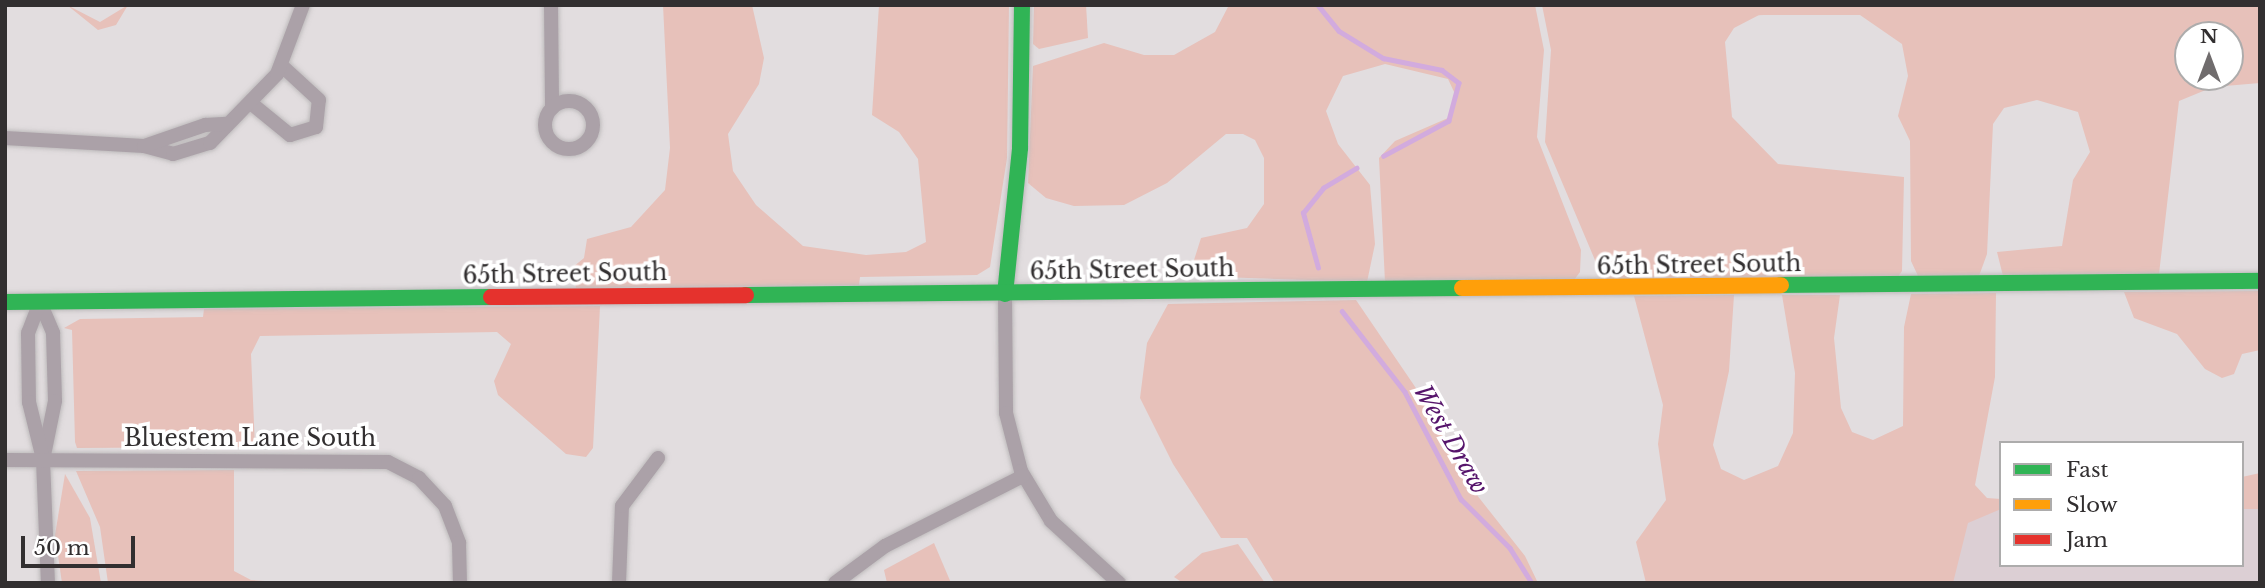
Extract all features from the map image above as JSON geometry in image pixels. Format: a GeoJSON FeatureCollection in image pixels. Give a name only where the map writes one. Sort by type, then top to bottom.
{"type":"FeatureCollection","features":[{"type":"Feature","properties":{"kind":"street"},"geometry":{"type":"LineString","coordinates":[[5,138],[145,146],[173,154],[210,143],[227,124],[252,104],[282,66],[303,5]]}},
{"type":"Feature","properties":{"kind":"street"},"geometry":{"type":"LineString","coordinates":[[551,5],[552,108]]}},
{"type":"Feature","properties":{"kind":"street"},"geometry":{"type":"LineString","coordinates":[[1022,5],[1020,148],[1005,294],[1006,413],[1023,476],[1060,532],[1119,583]]}},
{"type":"Feature","properties":{"kind":"street"},"geometry":{"type":"LineString","coordinates":[[252,104],[290,135],[316,127],[319,100],[282,66]]}},
{"type":"Feature","properties":{"kind":"street"},"geometry":{"type":"LineString","coordinates":[[145,146],[205,125],[227,124]]}},
{"type":"Feature","properties":{"kind":"street","name":"65th Street South"},"geometry":{"type":"LineString","coordinates":[[5,302],[2260,281]]}},
{"type":"Feature","properties":{"kind":"street"},"geometry":{"type":"LineString","coordinates":[[40,302],[53,333],[55,401],[43,460]]}},
{"type":"Feature","properties":{"kind":"street"},"geometry":{"type":"LineString","coordinates":[[40,302],[28,333],[29,402],[43,460],[48,583]]}},
{"type":"Feature","properties":{"kind":"street"},"geometry":{"type":"LineString","coordinates":[[619,583],[622,506],[658,458]]}},
{"type":"Feature","properties":{"kind":"street","name":"Bluestem Lane South"},"geometry":{"type":"LineString","coordinates":[[5,460],[388,462],[419,478],[445,506],[457,535],[460,583]]}},
{"type":"Feature","properties":{"kind":"street"},"geometry":{"type":"LineString","coordinates":[[835,583],[885,546],[1023,476]]}},
{"type":"Feature","properties":{"kind":"shaded area"},"geometry":{"type":"Polygon","coordinates":[[[67,5],[100,22],[128,5],[116,25],[98,30],[67,5]]]}},
{"type":"Feature","properties":{"kind":"shaded area"},"geometry":{"type":"Polygon","coordinates":[[[663,5],[752,5],[764,58],[759,84],[728,134],[733,171],[756,205],[803,246],[866,255],[906,252],[926,242],[918,159],[899,132],[872,115],[879,5],[1009,5],[1007,158],[990,267],[977,275],[860,277],[859,285],[576,288],[573,267],[584,258],[587,239],[631,227],[665,190],[670,148],[663,5]]]}},
{"type":"Feature","properties":{"kind":"shaded area"},"geometry":{"type":"Polygon","coordinates":[[[1034,5],[1086,5],[1088,38],[1039,49],[1033,44],[1034,5]]]}},
{"type":"Feature","properties":{"kind":"shaded area"},"geometry":{"type":"Polygon","coordinates":[[[1229,5],[1535,5],[1544,50],[1537,137],[1581,250],[1580,272],[1574,280],[1385,282],[1379,158],[1395,141],[1448,118],[1456,96],[1448,79],[1385,64],[1343,76],[1326,111],[1338,144],[1370,185],[1375,244],[1367,282],[1189,276],[1201,238],[1247,228],[1264,204],[1264,158],[1255,140],[1243,134],[1226,134],[1167,183],[1124,205],[1074,206],[1046,198],[1028,183],[1033,66],[1104,43],[1144,55],[1174,55],[1215,32],[1229,5]]]}},
{"type":"Feature","properties":{"kind":"shaded area"},"geometry":{"type":"Polygon","coordinates":[[[1542,5],[2260,5],[2260,83],[2244,84],[2244,21],[2174,21],[2174,91],[2203,91],[2179,101],[2159,274],[2003,276],[1997,252],[2062,246],[2073,180],[2090,152],[2078,112],[2037,100],[2004,108],[1993,124],[1987,254],[1979,276],[1918,276],[1911,261],[1910,141],[1898,116],[1908,76],[1902,44],[1860,15],[1759,15],[1734,28],[1725,42],[1732,117],[1778,164],[1904,177],[1902,271],[1898,277],[1603,279],[1545,142],[1551,50],[1542,5]]]}},
{"type":"Feature","properties":{"kind":"shaded area"},"geometry":{"type":"Polygon","coordinates":[[[2260,291],[2260,350],[2242,354],[2234,374],[2222,378],[2205,369],[2177,334],[2134,318],[2124,292],[2260,291]]]}},
{"type":"Feature","properties":{"kind":"shaded area"},"geometry":{"type":"Polygon","coordinates":[[[1996,293],[1995,377],[1975,485],[1987,498],[1999,499],[1999,510],[1968,523],[1953,583],[1646,583],[1636,542],[1666,500],[1658,444],[1663,405],[1634,296],[1734,295],[1729,371],[1713,445],[1721,469],[1744,480],[1778,466],[1793,433],[1795,373],[1782,295],[1840,295],[1834,338],[1841,408],[1852,432],[1873,440],[1903,426],[1904,327],[1911,294],[1996,293]]]}},
{"type":"Feature","properties":{"kind":"shaded area"},"geometry":{"type":"Polygon","coordinates":[[[1356,300],[1422,397],[1469,485],[1525,556],[1538,583],[1274,582],[1247,538],[1221,538],[1173,464],[1140,398],[1147,343],[1168,304],[1356,300]]]}},
{"type":"Feature","properties":{"kind":"shaded area"},"geometry":{"type":"Polygon","coordinates":[[[600,306],[593,448],[586,457],[566,454],[498,395],[494,381],[511,344],[497,332],[260,336],[251,354],[255,447],[77,448],[75,442],[72,330],[64,328],[80,319],[203,317],[204,309],[600,306]]]}},
{"type":"Feature","properties":{"kind":"shaded area"},"geometry":{"type":"Polygon","coordinates":[[[234,470],[234,571],[251,580],[293,583],[108,583],[100,527],[76,471],[234,470]]]}},
{"type":"Feature","properties":{"kind":"shaded area"},"geometry":{"type":"Polygon","coordinates":[[[2260,473],[2260,509],[2244,509],[2244,477],[2260,473]]]}},
{"type":"Feature","properties":{"kind":"shaded area"},"geometry":{"type":"Polygon","coordinates":[[[65,474],[90,518],[101,583],[62,583],[55,535],[65,474]]]}},
{"type":"Feature","properties":{"kind":"shaded area"},"geometry":{"type":"Polygon","coordinates":[[[2244,501],[2260,501],[2260,583],[1906,583],[1907,502],[1999,502],[1999,567],[2244,567],[2244,501]]]}},
{"type":"Feature","properties":{"kind":"shaded area"},"geometry":{"type":"Polygon","coordinates":[[[934,543],[951,583],[887,583],[884,570],[934,543]]]}},
{"type":"Feature","properties":{"kind":"shaded area"},"geometry":{"type":"Polygon","coordinates":[[[1238,544],[1265,583],[1183,583],[1174,577],[1202,553],[1238,544]]]}},
{"type":"Feature","properties":{"kind":"waterway","name":"West Draw"},"geometry":{"type":"LineString","coordinates":[[1318,5],[1339,31],[1383,58],[1442,70],[1459,83],[1449,121],[1384,156]]}},
{"type":"Feature","properties":{"kind":"waterway","name":"West Draw"},"geometry":{"type":"LineString","coordinates":[[1318,268],[1303,213],[1323,188],[1356,168]]}},
{"type":"Feature","properties":{"kind":"waterway","name":"West Draw"},"geometry":{"type":"LineString","coordinates":[[1342,311],[1405,392],[1461,499],[1510,548],[1532,583]]}},
{"type":"Feature","properties":{"kind":"traffic: fast"},"geometry":{"type":"LineString","coordinates":[[1005,294],[1020,148],[1022,5]]}},
{"type":"Feature","properties":{"kind":"traffic: fast"},"geometry":{"type":"LineString","coordinates":[[1781,285],[2260,281]]}},
{"type":"Feature","properties":{"kind":"traffic: fast"},"geometry":{"type":"LineString","coordinates":[[746,295],[1462,288]]}},
{"type":"Feature","properties":{"kind":"traffic: fast"},"geometry":{"type":"LineString","coordinates":[[5,302],[491,297]]}},
{"type":"Feature","properties":{"kind":"traffic: slow"},"geometry":{"type":"LineString","coordinates":[[1462,288],[1781,285]]}},
{"type":"Feature","properties":{"kind":"traffic: jam"},"geometry":{"type":"LineString","coordinates":[[491,297],[746,295]]}}]}
